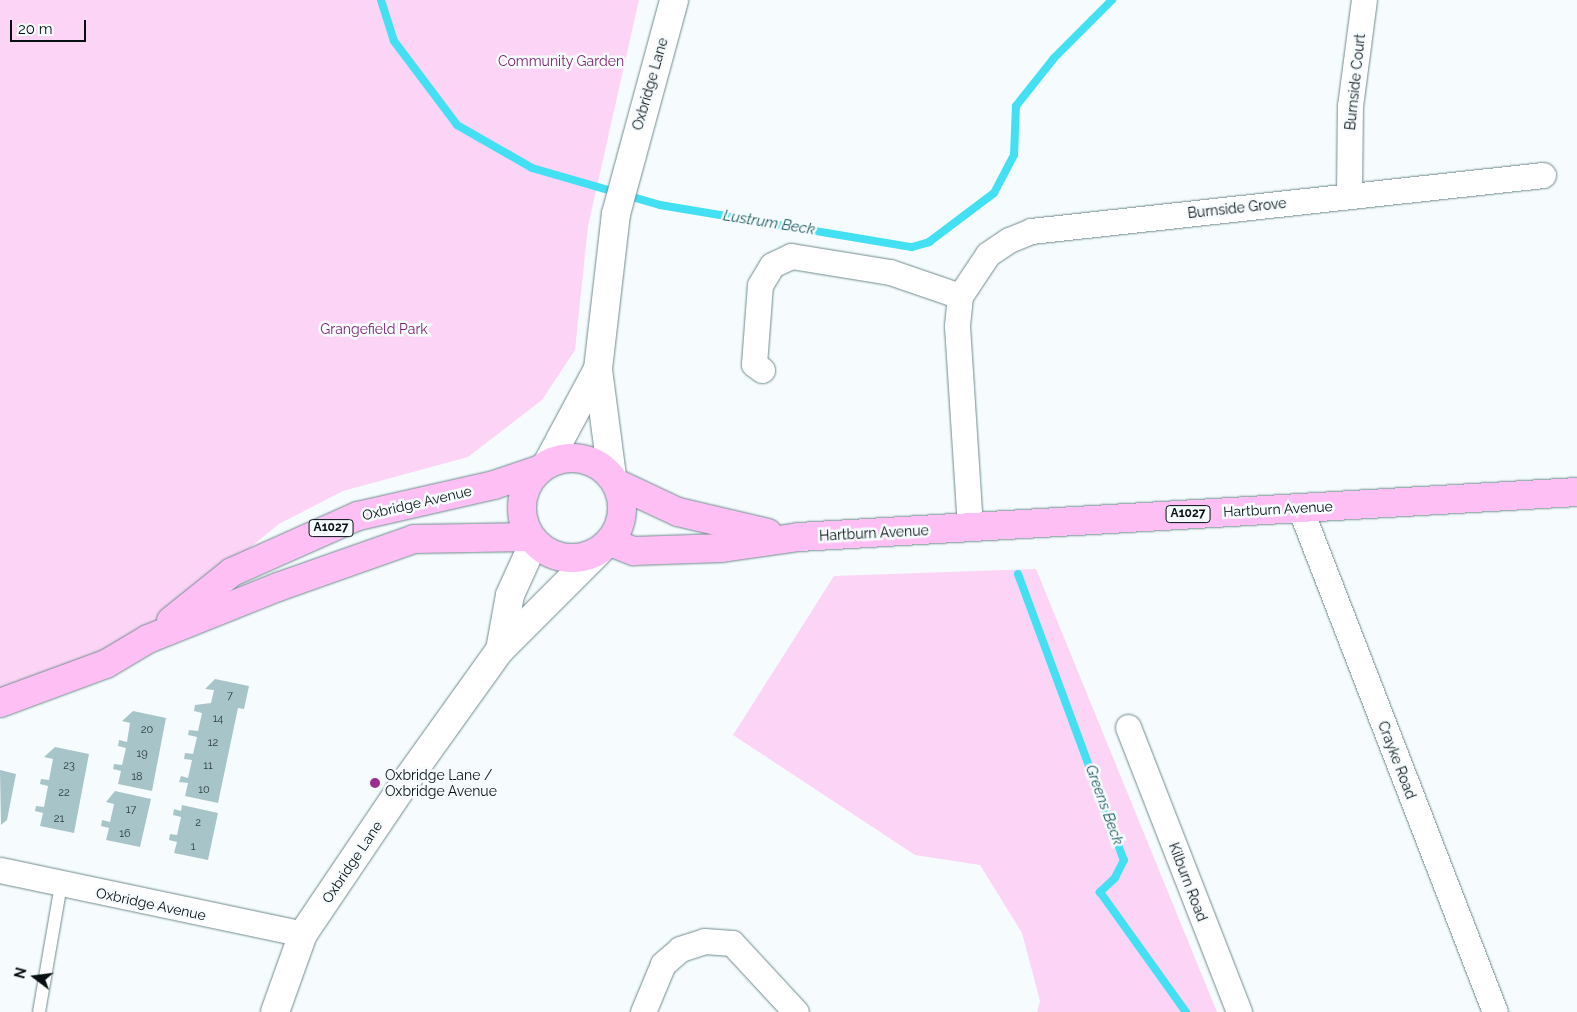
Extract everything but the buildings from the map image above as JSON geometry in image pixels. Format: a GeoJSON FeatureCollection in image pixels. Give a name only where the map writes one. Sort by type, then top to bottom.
{"type":"FeatureCollection","features":[{"type":"Feature","properties":{"kind":"main road","name":"A1027"},"geometry":{"type":"LineString","coordinates":[[542,467],[569,457],[584,460],[614,479]]}},
{"type":"Feature","properties":{"kind":"main road"},"geometry":{"type":"LineString","coordinates":[[542,467],[524,490],[522,506],[532,539],[561,558],[580,558],[604,546],[623,513],[614,479]]}},
{"type":"Feature","properties":{"kind":"main road","name":"Oxbridge Avenue"},"geometry":{"type":"LineString","coordinates":[[0,703],[106,664],[148,639],[232,572],[358,516],[494,485],[542,467]]}},
{"type":"Feature","properties":{"kind":"main road","name":"Hartburn Avenue"},"geometry":{"type":"LineString","coordinates":[[614,479],[678,512],[732,527],[799,537]]}},
{"type":"Feature","properties":{"kind":"main road","name":"Hartburn Avenue"},"geometry":{"type":"LineString","coordinates":[[604,546],[634,551],[722,548],[799,537],[1577,492]]}},
{"type":"Feature","properties":{"kind":"main road","name":"Oxbridge Avenue"},"geometry":{"type":"LineString","coordinates":[[148,639],[414,539],[532,539]]}},
{"type":"Feature","properties":{"kind":"street","name":"Oxbridge Lane"},"geometry":{"type":"LineString","coordinates":[[598,368],[616,214],[626,167],[674,0]]}},
{"type":"Feature","properties":{"kind":"street","name":"Burnside Court"},"geometry":{"type":"LineString","coordinates":[[1349,195],[1350,106],[1364,0]]}},
{"type":"Feature","properties":{"kind":"street","name":"Burnside Grove"},"geometry":{"type":"LineString","coordinates":[[970,527],[957,325],[960,296],[988,254],[1030,231],[1543,175]]}},
{"type":"Feature","properties":{"kind":"street"},"geometry":{"type":"LineString","coordinates":[[762,370],[754,364],[760,285],[772,265],[791,256],[890,272],[960,296]]}},
{"type":"Feature","properties":{"kind":"street"},"geometry":{"type":"LineString","coordinates":[[542,467],[598,368]]}},
{"type":"Feature","properties":{"kind":"street"},"geometry":{"type":"LineString","coordinates":[[598,368],[614,479]]}},
{"type":"Feature","properties":{"kind":"street","name":"Crayke Road"},"geometry":{"type":"LineString","coordinates":[[1300,508],[1495,1012]]}},
{"type":"Feature","properties":{"kind":"street","name":"Oxbridge Lane"},"geometry":{"type":"LineString","coordinates":[[500,650],[510,595],[532,539]]}},
{"type":"Feature","properties":{"kind":"street","name":"Oxbridge Lane"},"geometry":{"type":"LineString","coordinates":[[275,1012],[304,934],[500,650],[604,546]]}},
{"type":"Feature","properties":{"kind":"street","name":"Kilburn Road"},"geometry":{"type":"LineString","coordinates":[[1128,727],[1128,755],[1238,1012]]}},
{"type":"Feature","properties":{"kind":"street","name":"Oxbridge Avenue"},"geometry":{"type":"LineString","coordinates":[[0,870],[61,886],[304,934]]}},
{"type":"Feature","properties":{"kind":"street"},"geometry":{"type":"LineString","coordinates":[[644,1012],[663,964],[680,949],[704,941],[732,943],[796,1012]]}},
{"type":"Feature","properties":{"kind":"lane"},"geometry":{"type":"LineString","coordinates":[[39,1012],[61,886]]}},
{"type":"Feature","properties":{"kind":"green space"},"geometry":{"type":"Polygon","coordinates":[[[0,0],[639,0],[588,226],[575,350],[542,400],[468,457],[343,491],[279,524],[106,664],[0,703],[0,0]]]}},
{"type":"Feature","properties":{"kind":"green space"},"geometry":{"type":"Polygon","coordinates":[[[1036,569],[1217,1012],[1037,1012],[1040,1001],[1022,933],[980,865],[915,855],[733,735],[834,576],[1036,569]]]}},
{"type":"Feature","properties":{"kind":"waterway","name":"Lustrum Beck"},"geometry":{"type":"LineString","coordinates":[[381,0],[394,41],[457,125],[532,168],[660,205],[912,247],[929,242],[994,193],[1014,155],[1016,106],[1054,58],[1112,0]]}},
{"type":"Feature","properties":{"kind":"waterway","name":"Greens Beck"},"geometry":{"type":"LineString","coordinates":[[1018,574],[1124,860],[1115,878],[1100,892],[1186,1012]]}},
{"type":"Feature","properties":{"kind":"place","name":"Oxbridge Lane / Oxbridge Avenue"},"geometry":{"type":"Point","coordinates":[375,783]}},
{"type":"Feature","properties":{"kind":"park label","name":"Community Garden"},"geometry":{"type":"Point","coordinates":[561,61]}},
{"type":"Feature","properties":{"kind":"park label","name":"Grangefield Park"},"geometry":{"type":"Point","coordinates":[374,329]}}]}
